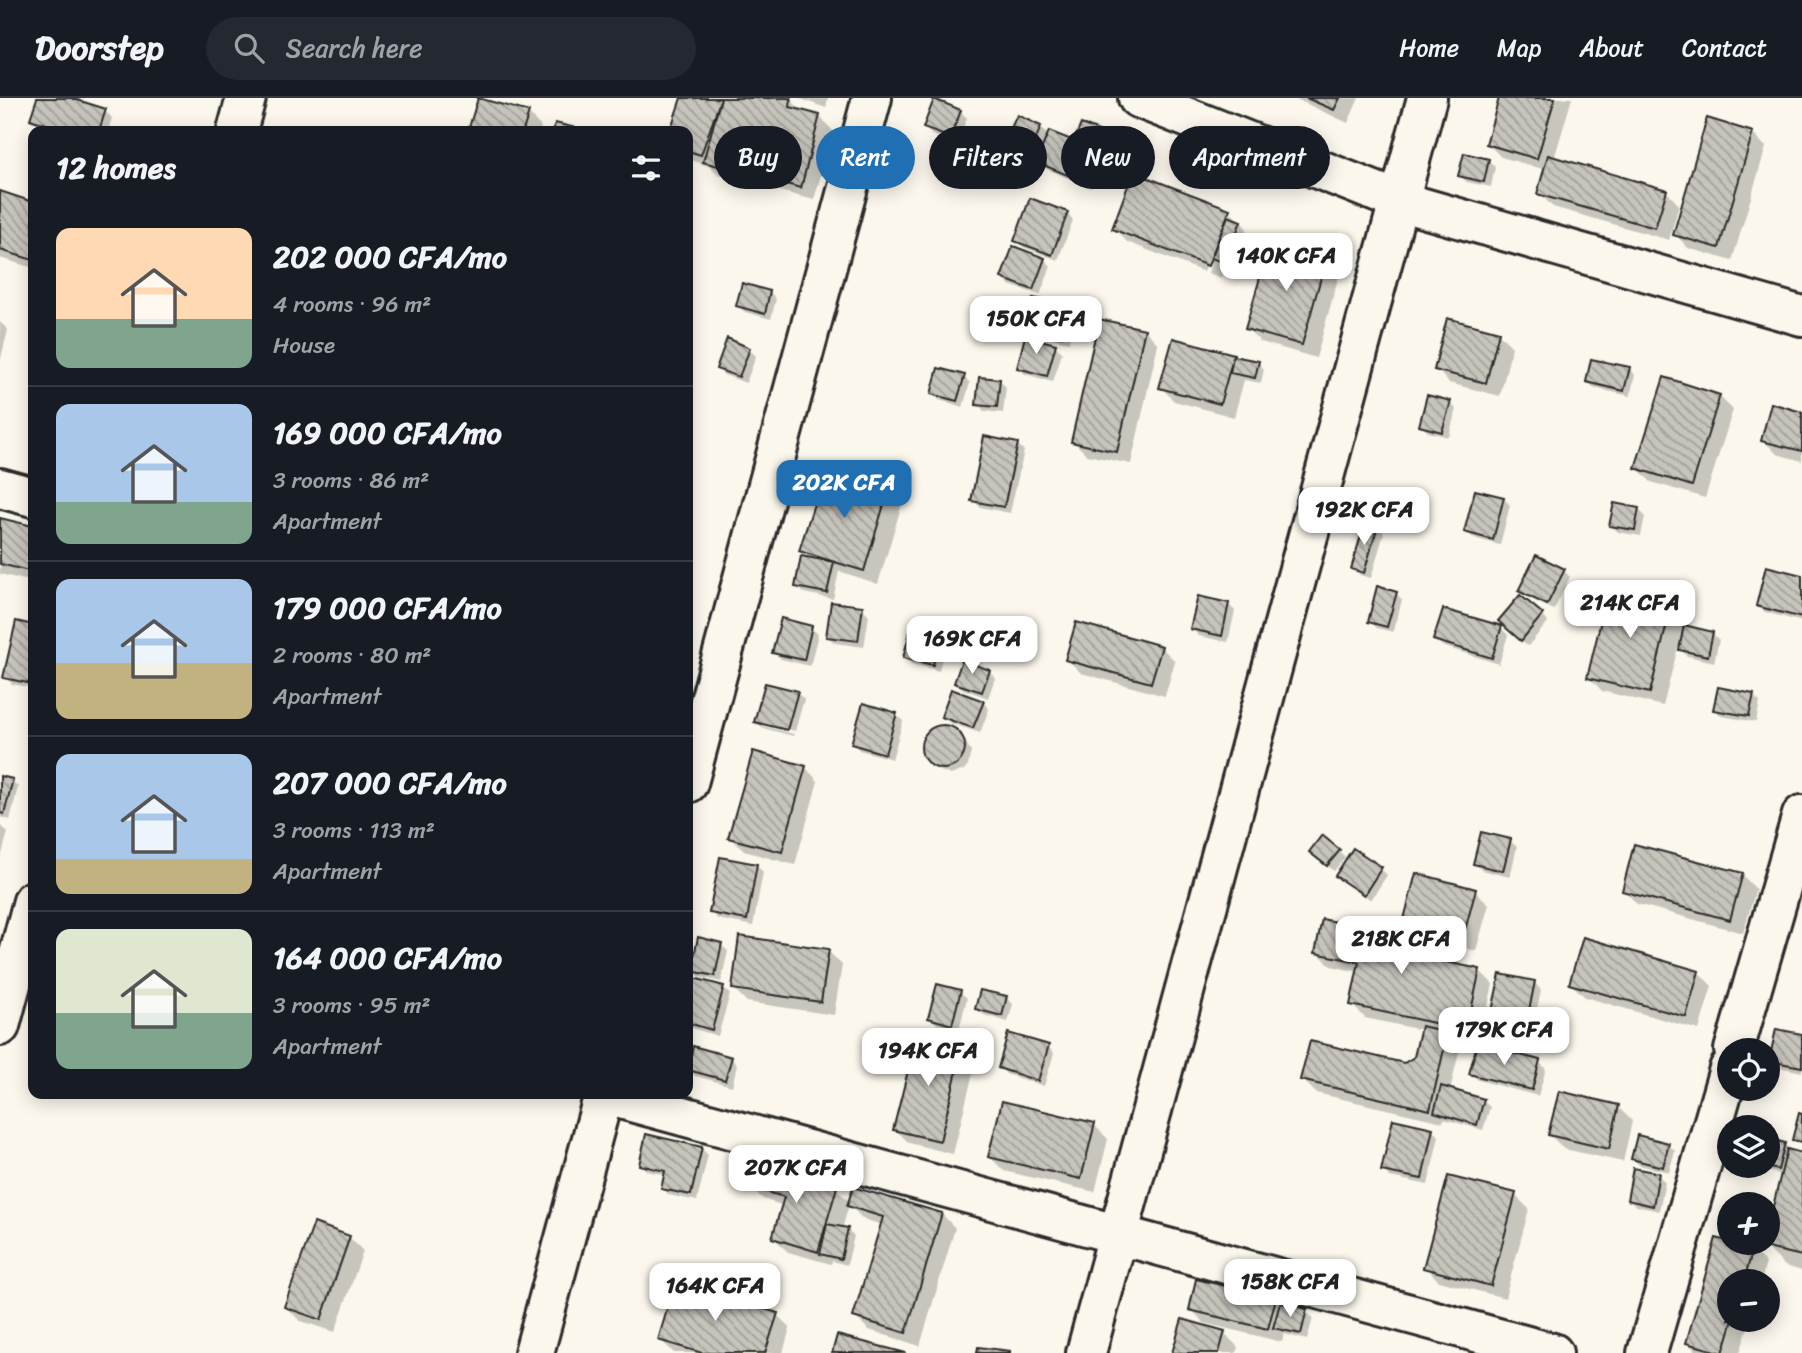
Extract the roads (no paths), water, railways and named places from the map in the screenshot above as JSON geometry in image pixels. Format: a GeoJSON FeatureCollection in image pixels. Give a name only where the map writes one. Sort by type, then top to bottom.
{"type":"FeatureCollection","features":[{"type":"Feature","properties":{"kind":"street"},"geometry":{"type":"LineString","coordinates":[[238,126],[246,98]]}},
{"type":"Feature","properties":{"kind":"street"},"geometry":{"type":"LineString","coordinates":[[693,743],[700,686],[872,98]]}},
{"type":"Feature","properties":{"kind":"street"},"geometry":{"type":"LineString","coordinates":[[1138,98],[1399,201],[1802,316]]}},
{"type":"Feature","properties":{"kind":"street"},"geometry":{"type":"LineString","coordinates":[[1086,1353],[1427,98]]}},
{"type":"Feature","properties":{"kind":"street"},"geometry":{"type":"LineString","coordinates":[[0,488],[28,496]]}},
{"type":"Feature","properties":{"kind":"street"},"geometry":{"type":"LineString","coordinates":[[1739,1038],[1788,919],[1802,815]]}},
{"type":"Feature","properties":{"kind":"street"},"geometry":{"type":"LineString","coordinates":[[0,1026],[23,926]]}},
{"type":"Feature","properties":{"kind":"street"},"geometry":{"type":"LineString","coordinates":[[534,1353],[602,1099]]}},
{"type":"Feature","properties":{"kind":"street"},"geometry":{"type":"LineString","coordinates":[[621,1099],[1553,1353]]}},
{"type":"Feature","properties":{"kind":"street"},"geometry":{"type":"LineString","coordinates":[[1647,1353],[1720,1101]]}}]}
